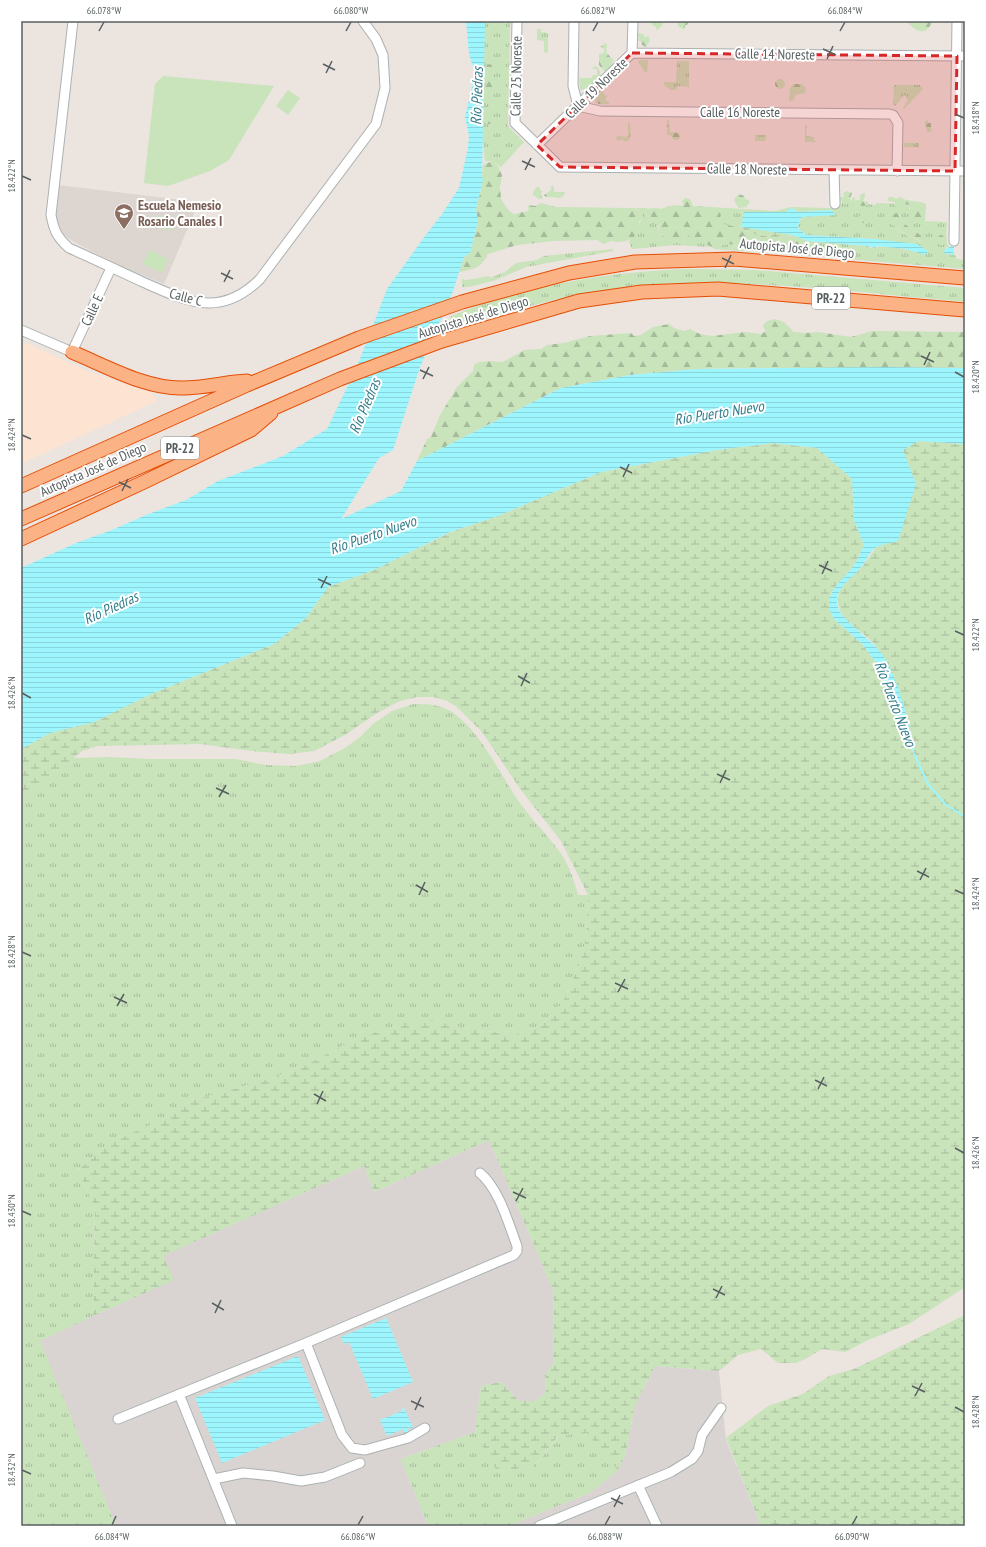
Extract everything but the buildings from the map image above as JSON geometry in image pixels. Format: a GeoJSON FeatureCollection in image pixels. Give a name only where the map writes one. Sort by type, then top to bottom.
{"type":"FeatureCollection","features":[{"type":"Feature","properties":{"kind":"highway","name":"Autopista José de Diego"},"geometry":{"type":"LineString","coordinates":[[21,486],[257,381],[359,338],[462,302],[570,273],[635,262],[734,259],[965,278]]}},
{"type":"Feature","properties":{"kind":"highway","name":"Autopista José de Diego"},"geometry":{"type":"LineString","coordinates":[[21,519],[340,379],[442,341],[580,301],[642,292],[718,289],[965,310]]}},
{"type":"Feature","properties":{"kind":"highway"},"geometry":{"type":"LineString","coordinates":[[72,352],[143,381],[168,387],[197,388],[233,382],[257,381]]}},
{"type":"Feature","properties":{"kind":"highway"},"geometry":{"type":"LineString","coordinates":[[21,539],[251,430],[285,402]]}},
{"type":"Feature","properties":{"kind":"street","name":"Calle C"},"geometry":{"type":"LineString","coordinates":[[72,21],[51,215],[53,227],[59,239],[69,248],[177,297],[199,303],[228,300],[246,292],[255,285],[376,124],[385,88],[383,55],[376,39],[363,21]]}},
{"type":"Feature","properties":{"kind":"street","name":"Calle 25 Noreste"},"geometry":{"type":"LineString","coordinates":[[517,21],[515,123],[537,145]]}},
{"type":"Feature","properties":{"kind":"street"},"geometry":{"type":"LineString","coordinates":[[574,21],[573,86],[578,106]]}},
{"type":"Feature","properties":{"kind":"street","name":"Calle 19 Noreste"},"geometry":{"type":"LineString","coordinates":[[537,145],[632,53],[633,21]]}},
{"type":"Feature","properties":{"kind":"street"},"geometry":{"type":"LineString","coordinates":[[954,241],[955,171],[961,56],[957,21]]}},
{"type":"Feature","properties":{"kind":"street","name":"Calle 14 Noreste"},"geometry":{"type":"LineString","coordinates":[[632,53],[961,56]]}},
{"type":"Feature","properties":{"kind":"street","name":"Calle 16 Noreste"},"geometry":{"type":"LineString","coordinates":[[578,106],[600,111],[885,113],[893,115],[898,123],[897,171]]}},
{"type":"Feature","properties":{"kind":"street","name":"Calle 18 Noreste"},"geometry":{"type":"LineString","coordinates":[[537,145],[560,167],[965,171]]}},
{"type":"Feature","properties":{"kind":"street"},"geometry":{"type":"LineString","coordinates":[[834,170],[835,204]]}},
{"type":"Feature","properties":{"kind":"street"},"geometry":{"type":"LineString","coordinates":[[955,229],[965,229]]}},
{"type":"Feature","properties":{"kind":"street","name":"Calle E"},"geometry":{"type":"LineString","coordinates":[[72,352],[111,268]]}},
{"type":"Feature","properties":{"kind":"street"},"geometry":{"type":"LineString","coordinates":[[21,330],[72,352]]}},
{"type":"Feature","properties":{"kind":"street"},"geometry":{"type":"LineString","coordinates":[[118,1419],[306,1343],[514,1255],[517,1251],[517,1246],[498,1197],[491,1185],[480,1173]]}},
{"type":"Feature","properties":{"kind":"street"},"geometry":{"type":"LineString","coordinates":[[306,1343],[342,1435],[352,1448],[365,1450],[408,1438],[425,1428]]}},
{"type":"Feature","properties":{"kind":"street"},"geometry":{"type":"LineString","coordinates":[[179,1394],[232,1526]]}},
{"type":"Feature","properties":{"kind":"street"},"geometry":{"type":"LineString","coordinates":[[539,1526],[671,1472],[692,1460],[698,1451],[702,1435],[721,1408]]}},
{"type":"Feature","properties":{"kind":"street"},"geometry":{"type":"LineString","coordinates":[[214,1480],[243,1473],[301,1481],[325,1477],[360,1463]]}},
{"type":"Feature","properties":{"kind":"street"},"geometry":{"type":"LineString","coordinates":[[638,1485],[657,1526]]}},
{"type":"Feature","properties":{"kind":"highlighted area"},"geometry":{"type":"Polygon","coordinates":[[[632,53],[957,56],[955,171],[560,167],[537,145],[632,53]]]}},
{"type":"Feature","properties":{"kind":"shaded area","name":"Escuela Nemesio Rosario Canales I"},"geometry":{"type":"Polygon","coordinates":[[[58,185],[199,202],[164,284],[116,264],[64,235],[58,225],[55,213],[58,185]]]}},
{"type":"Feature","properties":{"kind":"shaded area"},"geometry":{"type":"Polygon","coordinates":[[[21,341],[90,372],[152,393],[157,401],[21,464],[21,341]]]}},
{"type":"Feature","properties":{"kind":"shaded area"},"geometry":{"type":"Polygon","coordinates":[[[489,1140],[554,1292],[553,1364],[545,1375],[546,1392],[535,1401],[519,1401],[501,1382],[481,1386],[475,1432],[401,1459],[428,1526],[116,1526],[39,1340],[173,1280],[162,1256],[364,1166],[374,1192],[489,1140]]]}},
{"type":"Feature","properties":{"kind":"shaded area"},"geometry":{"type":"Polygon","coordinates":[[[655,1366],[719,1371],[726,1440],[761,1526],[508,1526],[590,1493],[625,1457],[635,1405],[655,1366]]]}},
{"type":"Feature","properties":{"kind":"green space"},"geometry":{"type":"Polygon","coordinates":[[[484,21],[510,21],[508,126],[524,142],[501,167],[492,161],[485,161],[483,141],[484,21]]]}},
{"type":"Feature","properties":{"kind":"green space"},"geometry":{"type":"Polygon","coordinates":[[[652,21],[662,21],[663,24],[657,30],[655,26],[652,25],[652,21]]]}},
{"type":"Feature","properties":{"kind":"green space"},"geometry":{"type":"Polygon","coordinates":[[[677,21],[689,21],[687,25],[685,25],[685,29],[683,29],[678,26],[677,21]]]}},
{"type":"Feature","properties":{"kind":"green space"},"geometry":{"type":"Polygon","coordinates":[[[907,21],[932,21],[927,30],[920,31],[913,28],[907,21]]]}},
{"type":"Feature","properties":{"kind":"green space"},"geometry":{"type":"Polygon","coordinates":[[[537,29],[541,29],[541,32],[548,33],[548,53],[544,52],[544,41],[537,40],[537,29]]]}},
{"type":"Feature","properties":{"kind":"green space"},"geometry":{"type":"Polygon","coordinates":[[[638,33],[643,34],[645,38],[648,36],[650,41],[646,47],[642,45],[641,41],[639,41],[638,33]]]}},
{"type":"Feature","properties":{"kind":"green space"},"geometry":{"type":"Polygon","coordinates":[[[606,43],[606,52],[614,61],[612,62],[612,68],[605,72],[599,65],[599,54],[604,53],[604,48],[601,48],[601,46],[606,43]]]}},
{"type":"Feature","properties":{"kind":"green space"},"geometry":{"type":"Polygon","coordinates":[[[639,60],[648,60],[647,72],[644,72],[638,62],[639,60]]]}},
{"type":"Feature","properties":{"kind":"green space"},"geometry":{"type":"Polygon","coordinates":[[[677,61],[689,61],[689,87],[677,86],[676,90],[671,90],[664,85],[664,82],[676,82],[677,61]]]}},
{"type":"Feature","properties":{"kind":"green space"},"geometry":{"type":"Polygon","coordinates":[[[487,65],[492,65],[492,70],[494,71],[494,87],[489,91],[487,90],[486,85],[488,76],[487,65]]]}},
{"type":"Feature","properties":{"kind":"green space"},"geometry":{"type":"Polygon","coordinates":[[[595,66],[599,69],[601,77],[589,89],[581,90],[579,79],[592,78],[593,75],[597,75],[597,69],[592,69],[595,66]]]}},
{"type":"Feature","properties":{"kind":"green space"},"geometry":{"type":"Polygon","coordinates":[[[163,76],[274,86],[229,160],[210,171],[168,186],[144,183],[155,84],[163,76]]]}},
{"type":"Feature","properties":{"kind":"green space"},"geometry":{"type":"Polygon","coordinates":[[[780,79],[785,84],[780,89],[775,84],[780,79]]]}},
{"type":"Feature","properties":{"kind":"green space"},"geometry":{"type":"Polygon","coordinates":[[[793,84],[803,84],[804,87],[806,87],[805,93],[795,95],[794,100],[791,101],[789,100],[790,88],[793,84]]]}},
{"type":"Feature","properties":{"kind":"green space"},"geometry":{"type":"Polygon","coordinates":[[[894,85],[920,85],[923,89],[904,109],[903,108],[908,100],[904,95],[895,106],[893,104],[894,85]]]}},
{"type":"Feature","properties":{"kind":"green space"},"geometry":{"type":"Polygon","coordinates":[[[288,90],[300,98],[288,115],[276,106],[288,90]]]}},
{"type":"Feature","properties":{"kind":"green space"},"geometry":{"type":"Polygon","coordinates":[[[603,90],[604,95],[607,96],[605,100],[609,102],[609,104],[599,104],[595,102],[596,98],[603,90]]]}},
{"type":"Feature","properties":{"kind":"green space"},"geometry":{"type":"Polygon","coordinates":[[[486,106],[492,108],[488,115],[488,121],[502,121],[509,124],[488,124],[484,113],[486,106]]]}},
{"type":"Feature","properties":{"kind":"green space"},"geometry":{"type":"Polygon","coordinates":[[[669,119],[670,132],[679,133],[680,137],[678,140],[674,140],[670,135],[667,135],[667,120],[669,119]]]}},
{"type":"Feature","properties":{"kind":"green space"},"geometry":{"type":"Polygon","coordinates":[[[928,120],[928,123],[931,123],[932,131],[928,133],[924,122],[928,120]]]}},
{"type":"Feature","properties":{"kind":"green space"},"geometry":{"type":"Polygon","coordinates":[[[628,123],[630,123],[630,137],[628,141],[624,141],[622,138],[621,141],[616,139],[617,136],[626,137],[628,135],[628,123]]]}},
{"type":"Feature","properties":{"kind":"green space"},"geometry":{"type":"Polygon","coordinates":[[[805,125],[807,125],[806,136],[814,137],[814,141],[817,142],[805,142],[805,125]]]}},
{"type":"Feature","properties":{"kind":"green space"},"geometry":{"type":"Polygon","coordinates":[[[755,135],[767,135],[765,141],[755,141],[755,135]]]}},
{"type":"Feature","properties":{"kind":"green space"},"geometry":{"type":"Polygon","coordinates":[[[904,143],[919,143],[919,147],[904,147],[904,143]]]}},
{"type":"Feature","properties":{"kind":"green space"},"geometry":{"type":"Polygon","coordinates":[[[492,161],[498,166],[502,175],[500,187],[501,199],[510,212],[514,214],[528,211],[529,208],[527,205],[536,206],[541,203],[555,207],[633,208],[641,212],[643,217],[639,222],[638,232],[633,238],[626,241],[612,241],[603,244],[598,240],[554,241],[517,245],[488,254],[482,263],[476,268],[459,272],[464,257],[470,253],[478,222],[476,209],[481,189],[483,165],[492,161]]]}},
{"type":"Feature","properties":{"kind":"green space"},"geometry":{"type":"Polygon","coordinates":[[[552,186],[554,188],[554,192],[565,192],[563,196],[560,198],[544,196],[552,189],[550,187],[552,186]]]}},
{"type":"Feature","properties":{"kind":"green space"},"geometry":{"type":"Polygon","coordinates":[[[537,187],[540,187],[539,188],[542,191],[541,195],[543,199],[539,199],[533,195],[533,192],[537,187]]]}},
{"type":"Feature","properties":{"kind":"green space"},"geometry":{"type":"Polygon","coordinates":[[[864,190],[865,196],[863,201],[868,202],[868,204],[863,206],[855,202],[856,200],[860,200],[860,195],[864,193],[864,190]]]}},
{"type":"Feature","properties":{"kind":"green space"},"geometry":{"type":"Polygon","coordinates":[[[847,191],[852,193],[850,199],[852,201],[851,204],[842,204],[842,201],[839,201],[839,197],[844,197],[843,193],[847,191]]]}},
{"type":"Feature","properties":{"kind":"green space"},"geometry":{"type":"Polygon","coordinates":[[[739,194],[744,196],[745,199],[749,200],[746,207],[739,208],[737,206],[734,199],[739,194]]]}},
{"type":"Feature","properties":{"kind":"green space"},"geometry":{"type":"Polygon","coordinates":[[[855,197],[855,202],[863,206],[868,204],[875,205],[877,203],[907,204],[910,205],[909,209],[922,221],[947,222],[946,239],[941,235],[937,239],[943,245],[946,242],[949,247],[946,247],[944,253],[953,255],[954,253],[957,259],[965,260],[965,269],[713,249],[722,244],[726,244],[741,247],[749,245],[760,250],[783,245],[800,246],[808,241],[868,246],[871,248],[892,247],[925,255],[874,239],[806,235],[799,229],[798,225],[802,217],[831,211],[799,212],[794,209],[785,212],[744,212],[743,227],[737,228],[718,222],[719,218],[710,210],[706,214],[705,211],[693,206],[775,211],[791,207],[830,208],[838,203],[842,204],[852,201],[852,198],[855,197]],[[899,214],[894,225],[904,234],[921,242],[922,236],[909,227],[899,214]]]}},
{"type":"Feature","properties":{"kind":"green space"},"geometry":{"type":"Polygon","coordinates":[[[889,197],[896,199],[900,197],[906,200],[926,204],[925,221],[921,222],[918,217],[912,216],[910,212],[910,205],[904,204],[903,208],[900,209],[895,206],[895,202],[887,201],[889,197]]]}},
{"type":"Feature","properties":{"kind":"green space"},"geometry":{"type":"Polygon","coordinates":[[[685,198],[690,199],[693,206],[705,211],[706,213],[713,208],[718,210],[721,215],[718,222],[722,224],[742,228],[747,232],[770,237],[788,238],[792,235],[808,241],[800,246],[783,245],[760,250],[749,245],[741,248],[728,244],[716,249],[708,245],[703,237],[693,240],[688,235],[680,244],[675,239],[672,240],[658,233],[660,223],[647,215],[645,209],[661,209],[675,205],[684,206],[682,201],[685,198]]]}},
{"type":"Feature","properties":{"kind":"green space"},"geometry":{"type":"Polygon","coordinates":[[[633,208],[649,208],[645,209],[647,215],[660,223],[658,233],[671,239],[675,239],[679,243],[688,235],[703,237],[710,247],[676,245],[632,249],[629,242],[643,217],[639,210],[633,208]]]}},
{"type":"Feature","properties":{"kind":"green space"},"geometry":{"type":"Polygon","coordinates":[[[897,213],[906,225],[926,239],[926,242],[908,236],[890,224],[891,214],[897,213]]]}},
{"type":"Feature","properties":{"kind":"green space"},"geometry":{"type":"Polygon","coordinates":[[[861,215],[869,219],[868,223],[860,223],[859,216],[861,215]]]}},
{"type":"Feature","properties":{"kind":"green space"},"geometry":{"type":"Polygon","coordinates":[[[156,216],[173,218],[172,230],[154,228],[156,216]]]}},
{"type":"Feature","properties":{"kind":"green space"},"geometry":{"type":"Polygon","coordinates":[[[744,221],[791,235],[788,238],[753,234],[742,228],[744,221]]]}},
{"type":"Feature","properties":{"kind":"green space"},"geometry":{"type":"Polygon","coordinates":[[[940,235],[944,235],[947,240],[944,245],[940,245],[937,242],[937,238],[940,235]]]}},
{"type":"Feature","properties":{"kind":"green space"},"geometry":{"type":"Polygon","coordinates":[[[613,249],[613,251],[526,267],[496,280],[469,287],[462,287],[462,278],[467,280],[489,276],[490,278],[505,272],[516,263],[537,260],[544,256],[613,249]]]}},
{"type":"Feature","properties":{"kind":"green space"},"geometry":{"type":"Polygon","coordinates":[[[149,250],[168,259],[162,273],[143,264],[149,250]]]}},
{"type":"Feature","properties":{"kind":"green space"},"geometry":{"type":"Polygon","coordinates":[[[688,269],[755,270],[965,288],[965,302],[793,286],[707,283],[664,284],[621,288],[576,295],[488,318],[445,332],[451,316],[479,305],[538,288],[628,273],[688,269]]]}},
{"type":"Feature","properties":{"kind":"green space"},"geometry":{"type":"Polygon","coordinates":[[[775,319],[784,322],[794,332],[818,332],[851,337],[872,331],[965,332],[965,368],[739,368],[697,369],[630,375],[561,388],[417,461],[427,439],[431,437],[440,415],[456,388],[473,371],[474,365],[479,362],[503,362],[524,350],[541,349],[547,345],[564,343],[590,336],[631,333],[634,336],[641,335],[653,327],[669,324],[674,328],[684,331],[690,329],[700,334],[712,336],[745,332],[761,334],[766,331],[763,325],[767,321],[775,319]]]}},
{"type":"Feature","properties":{"kind":"green space"},"geometry":{"type":"Polygon","coordinates":[[[918,441],[965,444],[965,1287],[909,1324],[868,1340],[845,1352],[822,1349],[796,1363],[778,1363],[761,1349],[738,1355],[719,1371],[655,1366],[635,1405],[625,1457],[618,1470],[587,1433],[558,1436],[534,1467],[497,1471],[475,1432],[481,1386],[501,1382],[519,1401],[535,1401],[546,1392],[545,1375],[553,1364],[554,1292],[489,1140],[374,1192],[364,1166],[163,1256],[174,1280],[93,1316],[95,1208],[78,1170],[108,1144],[152,1124],[191,1101],[269,1079],[306,1065],[354,1040],[403,1023],[431,1020],[464,1028],[515,1035],[541,1025],[562,1004],[579,965],[586,938],[588,895],[561,841],[521,790],[482,732],[456,706],[445,700],[433,697],[417,697],[400,701],[377,713],[345,735],[314,751],[289,754],[200,744],[98,746],[82,751],[21,800],[21,749],[50,733],[94,722],[151,694],[274,644],[305,619],[328,587],[376,569],[451,532],[498,516],[601,472],[717,450],[773,443],[817,448],[852,479],[854,520],[864,545],[854,565],[830,596],[830,611],[834,619],[862,644],[875,661],[891,698],[899,729],[914,754],[906,716],[897,688],[885,661],[874,644],[843,616],[838,602],[839,593],[843,585],[863,566],[884,536],[916,484],[902,450],[918,441]]]}},
{"type":"Feature","properties":{"kind":"green space"},"geometry":{"type":"Polygon","coordinates":[[[413,704],[441,707],[451,711],[465,723],[481,742],[520,803],[563,856],[571,872],[578,895],[588,895],[586,938],[579,965],[562,1004],[541,1025],[515,1035],[464,1028],[431,1020],[354,1040],[306,1065],[269,1079],[191,1101],[78,1169],[95,1208],[93,1316],[40,1341],[116,1526],[21,1526],[21,800],[73,758],[110,757],[149,759],[235,759],[266,765],[296,766],[320,761],[345,748],[360,737],[373,724],[392,711],[413,704]]]}},
{"type":"Feature","properties":{"kind":"green space"},"geometry":{"type":"Polygon","coordinates":[[[965,1315],[965,1526],[761,1526],[726,1438],[768,1406],[803,1394],[829,1376],[854,1369],[965,1315]]]}},
{"type":"Feature","properties":{"kind":"green space"},"geometry":{"type":"Polygon","coordinates":[[[475,1432],[497,1471],[534,1467],[559,1436],[587,1432],[618,1470],[590,1493],[508,1526],[428,1526],[401,1459],[475,1432]]]}},
{"type":"Feature","properties":{"kind":"water","name":"Río Piedras"},"geometry":{"type":"Polygon","coordinates":[[[466,21],[485,21],[483,180],[476,209],[478,222],[470,253],[464,257],[452,294],[420,367],[393,450],[379,458],[341,519],[401,491],[417,461],[561,388],[630,375],[697,369],[886,367],[965,368],[965,444],[918,441],[903,450],[916,484],[898,541],[873,549],[859,570],[844,584],[838,595],[837,601],[840,613],[878,649],[888,664],[899,689],[915,755],[899,729],[891,698],[875,661],[862,644],[834,619],[830,611],[830,596],[854,565],[864,545],[854,520],[852,479],[817,448],[773,443],[717,450],[601,472],[498,516],[450,532],[376,569],[328,587],[305,619],[274,644],[151,694],[94,722],[50,733],[21,749],[21,568],[76,543],[186,500],[218,481],[283,456],[327,429],[356,369],[387,289],[442,214],[459,188],[468,148],[469,135],[465,117],[475,74],[469,54],[466,21]]]}},
{"type":"Feature","properties":{"kind":"water"},"geometry":{"type":"Polygon","coordinates":[[[791,208],[799,212],[831,210],[836,215],[802,217],[798,228],[806,235],[874,239],[917,244],[928,251],[925,255],[906,249],[877,246],[875,248],[868,246],[808,241],[792,235],[741,227],[744,212],[785,212],[791,208]]]}},
{"type":"Feature","properties":{"kind":"water"},"geometry":{"type":"Polygon","coordinates":[[[954,246],[953,255],[944,253],[945,249],[954,246]]]}},
{"type":"Feature","properties":{"kind":"water"},"geometry":{"type":"Polygon","coordinates":[[[386,1318],[413,1382],[373,1399],[349,1342],[344,1344],[341,1337],[386,1318]]]}},
{"type":"Feature","properties":{"kind":"water"},"geometry":{"type":"Polygon","coordinates":[[[298,1356],[325,1420],[222,1463],[195,1398],[298,1356]]]}},
{"type":"Feature","properties":{"kind":"water"},"geometry":{"type":"Polygon","coordinates":[[[404,1408],[413,1428],[407,1428],[409,1432],[404,1433],[403,1429],[387,1436],[380,1420],[402,1411],[404,1408]]]}},
{"type":"Feature","properties":{"kind":"waterway","name":"Río Puerto Nuevo"},"geometry":{"type":"LineString","coordinates":[[914,754],[928,784],[945,804],[965,817]]}},
{"type":"Feature","properties":{"kind":"place","name":"Escuela Nemesio Rosario Canales I"},"geometry":{"type":"Point","coordinates":[124,230]}}]}
